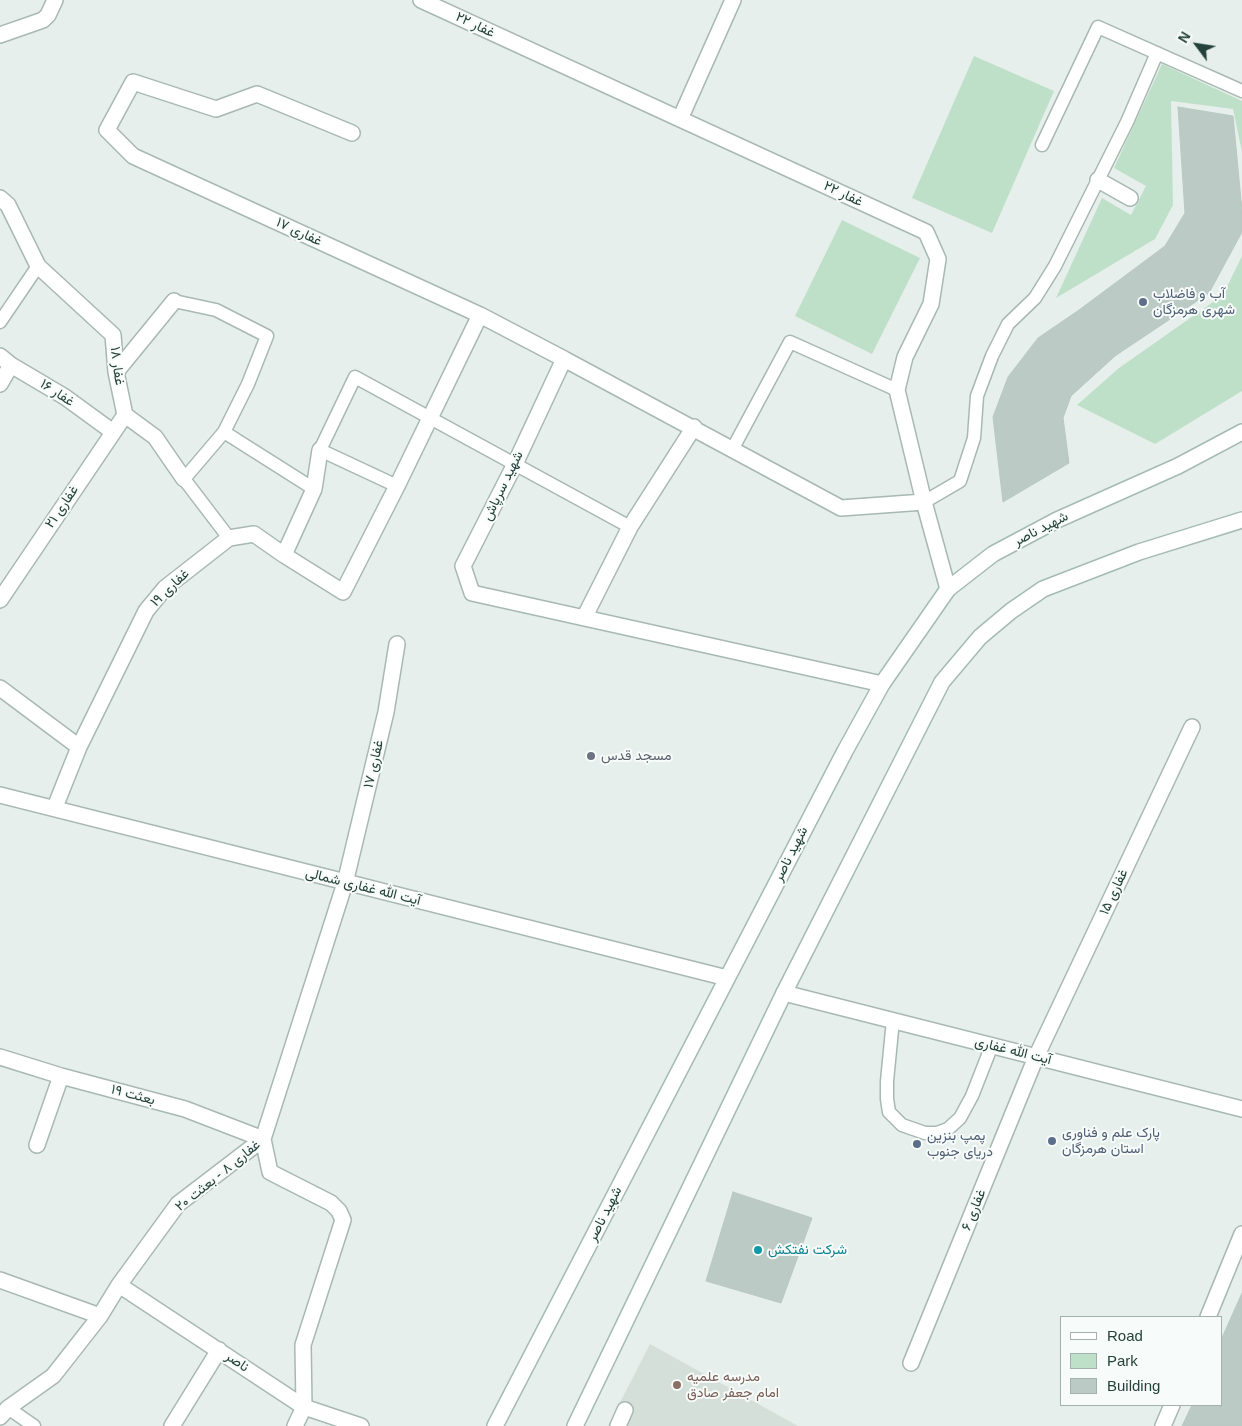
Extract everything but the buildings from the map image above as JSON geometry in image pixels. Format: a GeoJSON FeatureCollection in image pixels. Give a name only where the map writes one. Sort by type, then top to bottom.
{"type":"FeatureCollection","features":[{"type":"Feature","properties":{"kind":"street"},"geometry":{"type":"LineString","coordinates":[[0,35],[46,18],[55,0]]}},
{"type":"Feature","properties":{"kind":"street","name":"غفار ۲۲"},"geometry":{"type":"LineString","coordinates":[[421,0],[926,232],[938,259],[931,304],[905,357],[897,390],[924,502],[948,589]]}},
{"type":"Feature","properties":{"kind":"street"},"geometry":{"type":"LineString","coordinates":[[680,119],[733,0]]}},
{"type":"Feature","properties":{"kind":"street","name":"غفاری ۱۷"},"geometry":{"type":"LineString","coordinates":[[352,133],[257,94],[216,109],[133,82],[107,130],[133,156],[480,315]]}},
{"type":"Feature","properties":{"kind":"street"},"geometry":{"type":"LineString","coordinates":[[1098,180],[1130,198]]}},
{"type":"Feature","properties":{"kind":"street","name":"غفار ۱۸"},"geometry":{"type":"LineString","coordinates":[[0,198],[8,205],[38,266],[113,335],[116,372],[125,415]]}},
{"type":"Feature","properties":{"kind":"street"},"geometry":{"type":"LineString","coordinates":[[116,372],[174,301]]}},
{"type":"Feature","properties":{"kind":"street"},"geometry":{"type":"LineString","coordinates":[[397,486],[480,315],[694,427],[842,508],[924,502]]}},
{"type":"Feature","properties":{"kind":"street","name":"شهید سرپاش"},"geometry":{"type":"LineString","coordinates":[[564,359],[463,566],[472,593],[882,684]]}},
{"type":"Feature","properties":{"kind":"street"},"geometry":{"type":"LineString","coordinates":[[0,384],[6,361]]}},
{"type":"Feature","properties":{"kind":"street","name":"غفار ۱۶"},"geometry":{"type":"LineString","coordinates":[[6,361],[65,397],[113,432]]}},
{"type":"Feature","properties":{"kind":"street"},"geometry":{"type":"LineString","coordinates":[[125,415],[155,436],[184,478]]}},
{"type":"Feature","properties":{"kind":"street","name":"غفاری ۲۱"},"geometry":{"type":"LineString","coordinates":[[0,600],[125,415]]}},
{"type":"Feature","properties":{"kind":"street"},"geometry":{"type":"LineString","coordinates":[[584,618],[630,527],[694,427]]}},
{"type":"Feature","properties":{"kind":"street","name":"شهید ناصر"},"geometry":{"type":"LineString","coordinates":[[495,1426],[844,751],[882,684],[948,589],[992,554],[1057,520],[1178,466],[1242,432]]}},
{"type":"Feature","properties":{"kind":"street"},"geometry":{"type":"LineString","coordinates":[[284,555],[314,489],[320,450]]}},
{"type":"Feature","properties":{"kind":"street","name":"غفاری ۱۹"},"geometry":{"type":"LineString","coordinates":[[55,808],[79,747],[146,611],[165,588],[229,538],[254,534],[343,592],[397,486]]}},
{"type":"Feature","properties":{"kind":"street"},"geometry":{"type":"LineString","coordinates":[[575,1426],[784,993],[942,682],[980,637],[1011,610],[1043,589],[1139,552],[1242,520]]}},
{"type":"Feature","properties":{"kind":"street","name":"غفاری ۱۷"},"geometry":{"type":"LineString","coordinates":[[345,883],[386,712],[397,644]]}},
{"type":"Feature","properties":{"kind":"street"},"geometry":{"type":"LineString","coordinates":[[0,688],[79,747]]}},
{"type":"Feature","properties":{"kind":"street","name":"غفاری ۱۵"},"geometry":{"type":"LineString","coordinates":[[1036,1057],[1192,727]]}},
{"type":"Feature","properties":{"kind":"street","name":"آیت الله غفاری شمالی"},"geometry":{"type":"LineString","coordinates":[[0,795],[727,978]]}},
{"type":"Feature","properties":{"kind":"street","name":"غفاری ۸ - بعثت ۲۰"},"geometry":{"type":"LineString","coordinates":[[4,1413],[53,1376],[100,1316],[119,1285],[178,1204],[263,1139],[345,883]]}},
{"type":"Feature","properties":{"kind":"street","name":"آیت الله غفاری"},"geometry":{"type":"LineString","coordinates":[[784,993],[1242,1109]]}},
{"type":"Feature","properties":{"kind":"street","name":"بعثت ۱۹"},"geometry":{"type":"LineString","coordinates":[[0,1057],[61,1076],[185,1109],[263,1139]]}},
{"type":"Feature","properties":{"kind":"street","name":"غفاری ۶"},"geometry":{"type":"LineString","coordinates":[[911,1363],[1036,1057]]}},
{"type":"Feature","properties":{"kind":"street"},"geometry":{"type":"LineString","coordinates":[[37,1145],[61,1076]]}},
{"type":"Feature","properties":{"kind":"street"},"geometry":{"type":"LineString","coordinates":[[263,1139],[270,1172],[331,1203],[339,1211],[343,1220],[303,1345],[304,1407],[295,1426]]}},
{"type":"Feature","properties":{"kind":"street"},"geometry":{"type":"LineString","coordinates":[[1208,1316],[1242,1234]]}},
{"type":"Feature","properties":{"kind":"street"},"geometry":{"type":"LineString","coordinates":[[0,1280],[100,1316]]}},
{"type":"Feature","properties":{"kind":"street","name":"ناصر"},"geometry":{"type":"LineString","coordinates":[[119,1285],[304,1407],[361,1426]]}},
{"type":"Feature","properties":{"kind":"street"},"geometry":{"type":"LineString","coordinates":[[172,1426],[219,1350]]}},
{"type":"Feature","properties":{"kind":"street"},"geometry":{"type":"LineString","coordinates":[[1163,1426],[1172,1406]]}},
{"type":"Feature","properties":{"kind":"street"},"geometry":{"type":"LineString","coordinates":[[618,1426],[624,1410]]}},
{"type":"Feature","properties":{"kind":"lane"},"geometry":{"type":"LineString","coordinates":[[1042,145],[1098,27],[1242,92]]}},
{"type":"Feature","properties":{"kind":"lane"},"geometry":{"type":"LineString","coordinates":[[924,502],[960,481],[974,438],[977,396],[992,356],[1008,324],[1035,298],[1055,266],[1127,122],[1157,53]]}},
{"type":"Feature","properties":{"kind":"lane"},"geometry":{"type":"LineString","coordinates":[[0,322],[38,266]]}},
{"type":"Feature","properties":{"kind":"lane"},"geometry":{"type":"LineString","coordinates":[[174,301],[216,310],[267,336],[248,384],[224,432],[184,478],[229,538]]}},
{"type":"Feature","properties":{"kind":"lane"},"geometry":{"type":"LineString","coordinates":[[733,448],[790,342],[897,390]]}},
{"type":"Feature","properties":{"kind":"lane"},"geometry":{"type":"LineString","coordinates":[[397,486],[320,450],[355,377],[630,527]]}},
{"type":"Feature","properties":{"kind":"lane"},"geometry":{"type":"LineString","coordinates":[[224,432],[314,489]]}},
{"type":"Feature","properties":{"kind":"lane"},"geometry":{"type":"LineString","coordinates":[[893,1020],[887,1090],[889,1112],[902,1125],[925,1133],[937,1133],[948,1129],[960,1118],[980,1079],[992,1046]]}},
{"type":"Feature","properties":{"kind":"lane"},"geometry":{"type":"LineString","coordinates":[[4,1413],[34,1426]]}},
{"type":"Feature","properties":{"kind":"shaded area","name":"مدرسه علمیه امام جعفر صادق"},"geometry":{"type":"Polygon","coordinates":[[[650,1344],[798,1426],[608,1426],[650,1344]]]}},
{"type":"Feature","properties":{"kind":"green space"},"geometry":{"type":"Polygon","coordinates":[[[974,56],[1054,91],[992,233],[912,198],[974,56]]]}},
{"type":"Feature","properties":{"kind":"green space"},"geometry":{"type":"Polygon","coordinates":[[[1162,64],[1242,101],[1242,152],[1233,109],[1171,101],[1173,205],[1155,239],[1056,298],[1102,198],[1131,215],[1146,186],[1114,168],[1162,64]]]}},
{"type":"Feature","properties":{"kind":"green space"},"geometry":{"type":"Polygon","coordinates":[[[842,220],[920,258],[872,354],[795,316],[842,220]]]}},
{"type":"Feature","properties":{"kind":"green space"},"geometry":{"type":"Polygon","coordinates":[[[1242,256],[1242,391],[1155,444],[1077,405],[1119,368],[1223,295],[1242,256]]]}},
{"type":"Feature","properties":{"kind":"place","name":"آب و فاضلاب شهری هرمزگان"},"geometry":{"type":"Point","coordinates":[1143,302]}},
{"type":"Feature","properties":{"kind":"place","name":"مسجد قدس"},"geometry":{"type":"Point","coordinates":[591,756]}},
{"type":"Feature","properties":{"kind":"place","name":"پارک علم و فناوری استان هرمزگان"},"geometry":{"type":"Point","coordinates":[1052,1141]}},
{"type":"Feature","properties":{"kind":"place","name":"پمپ بنزین دریای جنوب"},"geometry":{"type":"Point","coordinates":[917,1144]}},
{"type":"Feature","properties":{"kind":"place","name":"شرکت نفتکش"},"geometry":{"type":"Point","coordinates":[758,1250]}},
{"type":"Feature","properties":{"kind":"place","name":"مدرسه علمیه امام جعفر صادق"},"geometry":{"type":"Point","coordinates":[677,1385]}}]}
